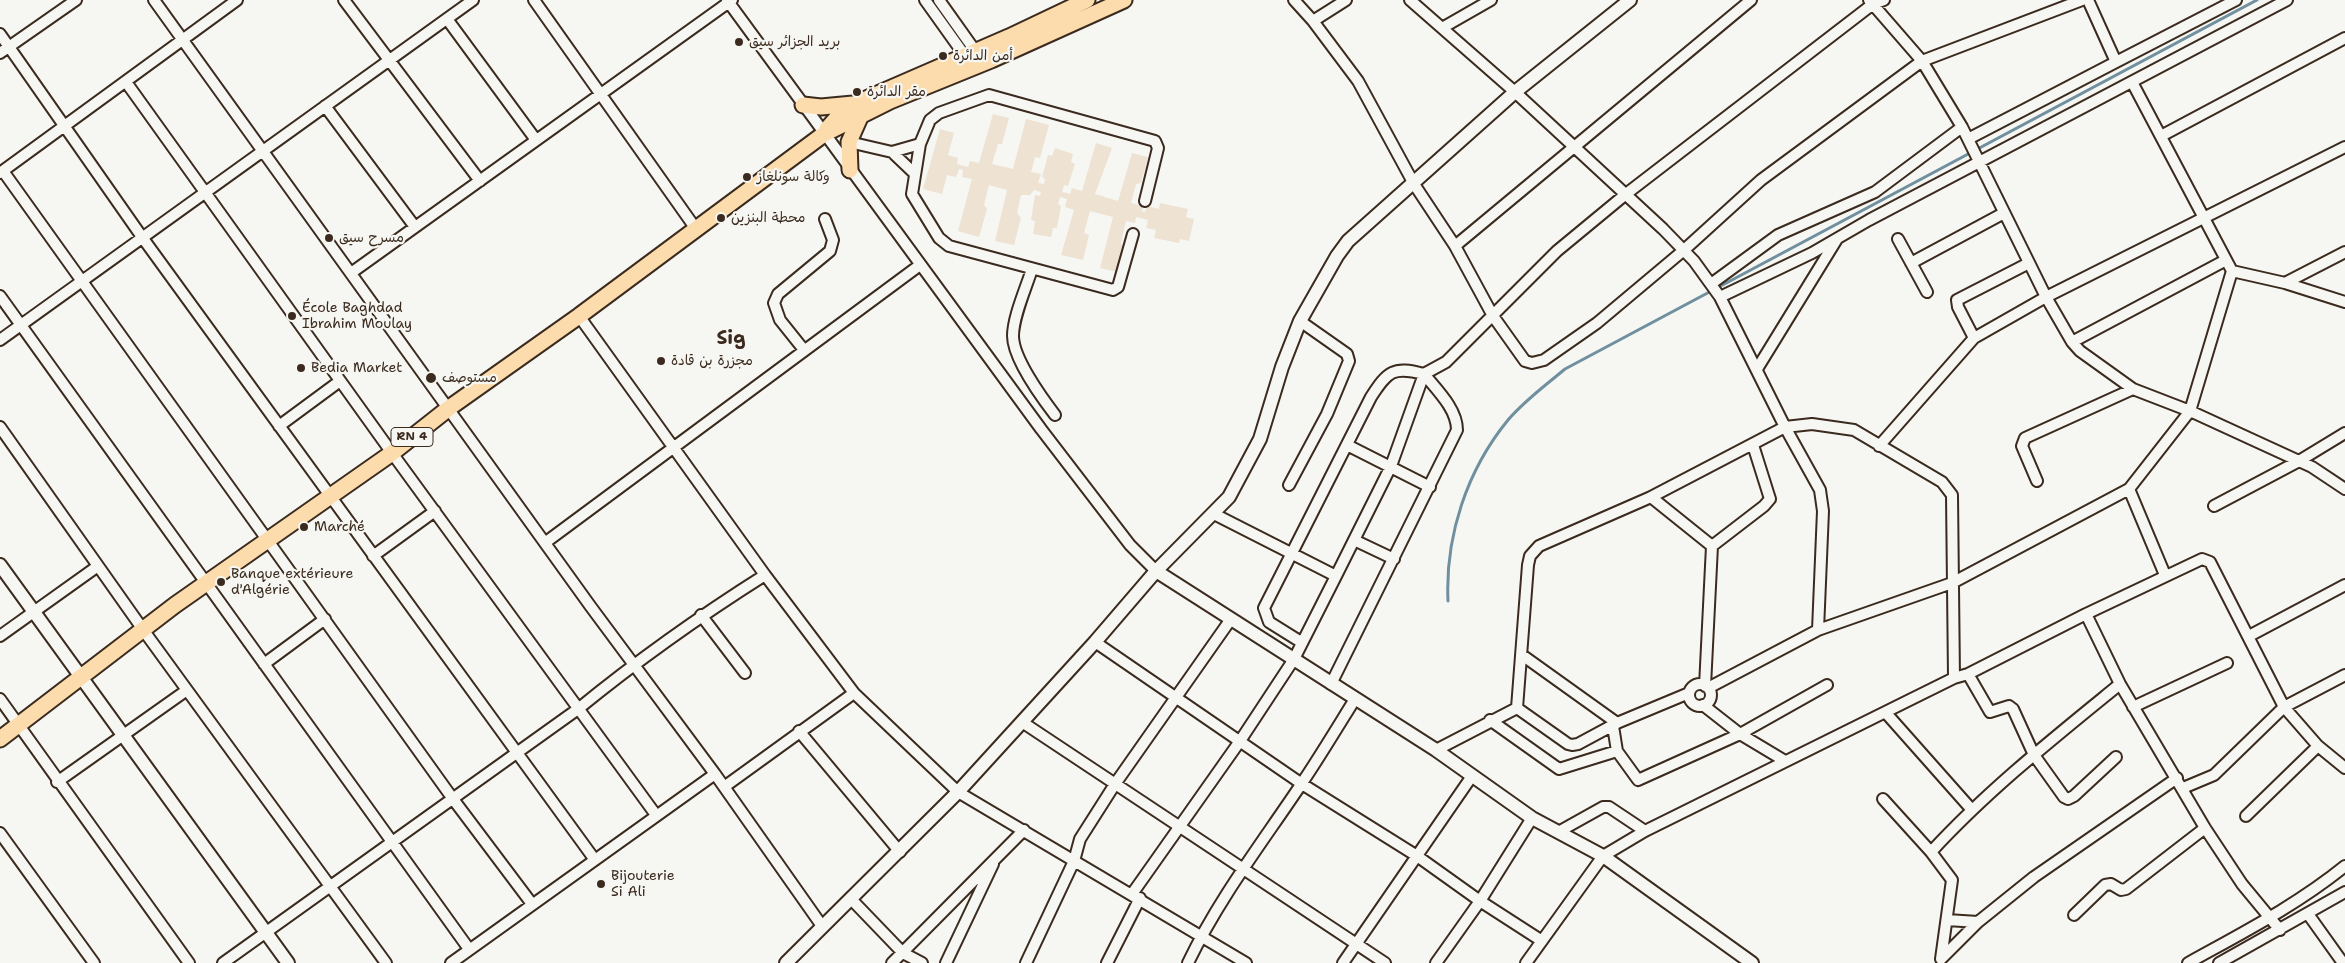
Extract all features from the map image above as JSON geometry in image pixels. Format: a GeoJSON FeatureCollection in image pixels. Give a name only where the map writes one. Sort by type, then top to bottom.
{"type":"FeatureCollection","features":[{"type":"Feature","properties":{"kind":"main road","name":"RN 4"},"geometry":{"type":"LineString","coordinates":[[0,739],[268,538],[392,453],[449,408],[579,316],[859,109],[970,54],[1087,0]]}},
{"type":"Feature","properties":{"kind":"main road","name":"RN 4"},"geometry":{"type":"LineString","coordinates":[[859,109],[1124,0]]}},
{"type":"Feature","properties":{"kind":"main road"},"geometry":{"type":"LineString","coordinates":[[803,105],[859,109],[849,142],[850,170]]}},
{"type":"Feature","properties":{"kind":"street"},"geometry":{"type":"LineString","coordinates":[[0,54],[76,0]]}},
{"type":"Feature","properties":{"kind":"street"},"geometry":{"type":"LineString","coordinates":[[154,0],[633,665],[715,774],[822,926]]}},
{"type":"Feature","properties":{"kind":"street"},"geometry":{"type":"LineString","coordinates":[[237,0],[1,172],[268,538],[453,799],[532,904]]}},
{"type":"Feature","properties":{"kind":"street"},"geometry":{"type":"LineString","coordinates":[[344,0],[391,59],[480,181]]}},
{"type":"Feature","properties":{"kind":"street"},"geometry":{"type":"LineString","coordinates":[[0,340],[473,0]]}},
{"type":"Feature","properties":{"kind":"street"},"geometry":{"type":"LineString","coordinates":[[534,0],[696,229]]}},
{"type":"Feature","properties":{"kind":"street"},"geometry":{"type":"LineString","coordinates":[[925,0],[970,54]]}},
{"type":"Feature","properties":{"kind":"street"},"geometry":{"type":"LineString","coordinates":[[939,0],[970,54]]}},
{"type":"Feature","properties":{"kind":"street"},"geometry":{"type":"LineString","coordinates":[[1294,0],[1313,21],[1358,81],[1414,184],[1455,246],[1493,316],[1525,361],[1532,363],[1544,360],[1597,323],[1684,250],[1762,180],[1922,61],[2082,0]]}},
{"type":"Feature","properties":{"kind":"street"},"geometry":{"type":"LineString","coordinates":[[1313,21],[1346,0]]}},
{"type":"Feature","properties":{"kind":"street"},"geometry":{"type":"LineString","coordinates":[[1410,0],[1515,92],[1626,194],[1684,250],[1720,297],[1785,428],[1820,490],[1823,501],[1818,630]]}},
{"type":"Feature","properties":{"kind":"street"},"geometry":{"type":"LineString","coordinates":[[1442,28],[1490,0]]}},
{"type":"Feature","properties":{"kind":"street"},"geometry":{"type":"LineString","coordinates":[[786,963],[822,926],[852,900],[958,792],[1095,642],[1156,571],[1229,497],[1260,439],[1284,358],[1300,321],[1337,256],[1348,242],[1515,92],[1630,0]]}},
{"type":"Feature","properties":{"kind":"street"},"geometry":{"type":"LineString","coordinates":[[1455,246],[1751,0]]}},
{"type":"Feature","properties":{"kind":"street"},"geometry":{"type":"LineString","coordinates":[[1107,963],[1136,896],[1179,827],[1240,741],[1294,659],[1391,466],[1424,374],[1446,362],[1557,251],[1626,194],[1871,2],[1884,0]]}},
{"type":"Feature","properties":{"kind":"street"},"geometry":{"type":"LineString","coordinates":[[2088,0],[2116,62]]}},
{"type":"Feature","properties":{"kind":"street"},"geometry":{"type":"LineString","coordinates":[[1968,138],[2236,0]]}},
{"type":"Feature","properties":{"kind":"street"},"geometry":{"type":"LineString","coordinates":[[1720,297],[1812,254],[1837,238],[1978,162],[2287,0]]}},
{"type":"Feature","properties":{"kind":"street"},"geometry":{"type":"LineString","coordinates":[[351,273],[729,1],[850,170],[1109,518],[1130,545],[1156,571],[1436,750],[1532,818],[1560,831],[1603,856],[1752,963]]}},
{"type":"Feature","properties":{"kind":"street"},"geometry":{"type":"LineString","coordinates":[[1871,2],[1922,61],[1962,126],[1978,162],[2046,297],[2072,342],[2080,351],[2133,389],[2190,411],[2299,461],[2345,488]]}},
{"type":"Feature","properties":{"kind":"street"},"geometry":{"type":"LineString","coordinates":[[447,19],[536,140]]}},
{"type":"Feature","properties":{"kind":"street"},"geometry":{"type":"LineString","coordinates":[[0,34],[142,237],[516,754],[595,860]]}},
{"type":"Feature","properties":{"kind":"street"},"geometry":{"type":"LineString","coordinates":[[2161,136],[2345,38]]}},
{"type":"Feature","properties":{"kind":"street"},"geometry":{"type":"LineString","coordinates":[[126,82],[392,453],[656,815]]}},
{"type":"Feature","properties":{"kind":"street"},"geometry":{"type":"LineString","coordinates":[[1518,708],[1568,744],[1578,744],[1615,725],[1689,693],[1695,685],[1706,687],[1818,630],[1952,583],[2129,489],[2190,411],[2232,271],[2132,82]]}},
{"type":"Feature","properties":{"kind":"street"},"geometry":{"type":"LineString","coordinates":[[1133,234],[1118,287],[1115,290],[949,246],[941,240],[912,194],[920,144],[934,116],[979,97],[989,95],[1155,140],[1158,148],[1145,201]]}},
{"type":"Feature","properties":{"kind":"street"},"geometry":{"type":"LineString","coordinates":[[326,106],[415,227]]}},
{"type":"Feature","properties":{"kind":"street"},"geometry":{"type":"LineString","coordinates":[[1711,284],[1778,235],[1875,192],[1962,126]]}},
{"type":"Feature","properties":{"kind":"street"},"geometry":{"type":"LineString","coordinates":[[849,142],[892,152],[920,144]]}},
{"type":"Feature","properties":{"kind":"street"},"geometry":{"type":"LineString","coordinates":[[1879,446],[1974,338],[2046,297],[2345,147]]}},
{"type":"Feature","properties":{"kind":"street"},"geometry":{"type":"LineString","coordinates":[[892,152],[914,173]]}},
{"type":"Feature","properties":{"kind":"street"},"geometry":{"type":"LineString","coordinates":[[1911,263],[2004,213]]}},
{"type":"Feature","properties":{"kind":"street"},"geometry":{"type":"LineString","coordinates":[[804,350],[780,320],[774,303],[778,294],[834,246],[832,234],[825,219]]}},
{"type":"Feature","properties":{"kind":"street"},"geometry":{"type":"LineString","coordinates":[[1757,369],[1837,238]]}},
{"type":"Feature","properties":{"kind":"street"},"geometry":{"type":"LineString","coordinates":[[1898,239],[1927,292]]}},
{"type":"Feature","properties":{"kind":"street"},"geometry":{"type":"LineString","coordinates":[[2285,283],[2345,252]]}},
{"type":"Feature","properties":{"kind":"street"},"geometry":{"type":"LineString","coordinates":[[2072,342],[2226,260]]}},
{"type":"Feature","properties":{"kind":"street"},"geometry":{"type":"LineString","coordinates":[[1974,338],[1957,305],[1957,300],[2029,263]]}},
{"type":"Feature","properties":{"kind":"street"},"geometry":{"type":"LineString","coordinates":[[546,542],[920,265]]}},
{"type":"Feature","properties":{"kind":"street"},"geometry":{"type":"LineString","coordinates":[[1032,269],[1016,322],[1013,342],[1037,388],[1055,415]]}},
{"type":"Feature","properties":{"kind":"street"},"geometry":{"type":"LineString","coordinates":[[2232,271],[2285,283],[2345,302]]}},
{"type":"Feature","properties":{"kind":"street"},"geometry":{"type":"LineString","coordinates":[[0,296],[469,949]]}},
{"type":"Feature","properties":{"kind":"street"},"geometry":{"type":"LineString","coordinates":[[579,316],[675,447],[765,575],[854,693],[958,792],[1246,963]]}},
{"type":"Feature","properties":{"kind":"street"},"geometry":{"type":"LineString","coordinates":[[1289,485],[1327,414],[1350,361],[1347,354],[1300,321]]}},
{"type":"Feature","properties":{"kind":"street"},"geometry":{"type":"LineString","coordinates":[[1301,642],[1268,622],[1264,608],[1371,397],[1384,377],[1404,369],[1424,374],[1456,417],[1457,430],[1331,684]]}},
{"type":"Feature","properties":{"kind":"street"},"geometry":{"type":"LineString","coordinates":[[279,426],[340,381]]}},
{"type":"Feature","properties":{"kind":"street"},"geometry":{"type":"LineString","coordinates":[[2037,481],[2022,446],[2025,438],[2133,389]]}},
{"type":"Feature","properties":{"kind":"street"},"geometry":{"type":"LineString","coordinates":[[1518,708],[1528,565],[1534,551],[1539,546],[1651,497],[1785,428],[1812,424],[1846,427],[1854,430],[1942,482],[1949,490],[1952,496],[1954,678]]}},
{"type":"Feature","properties":{"kind":"street"},"geometry":{"type":"LineString","coordinates":[[0,427],[144,631],[332,886],[386,963]]}},
{"type":"Feature","properties":{"kind":"street"},"geometry":{"type":"LineString","coordinates":[[2214,506],[2299,461],[2345,433]]}},
{"type":"Feature","properties":{"kind":"street"},"geometry":{"type":"LineString","coordinates":[[1347,445],[1430,487]]}},
{"type":"Feature","properties":{"kind":"street"},"geometry":{"type":"LineString","coordinates":[[1703,705],[1710,698],[1706,687],[1712,546],[1764,506],[1770,499],[1753,445]]}},
{"type":"Feature","properties":{"kind":"street"},"geometry":{"type":"LineString","coordinates":[[2129,489],[2165,575]]}},
{"type":"Feature","properties":{"kind":"street"},"geometry":{"type":"LineString","coordinates":[[1651,497],[1712,546]]}},
{"type":"Feature","properties":{"kind":"street"},"geometry":{"type":"LineString","coordinates":[[373,556],[435,511]]}},
{"type":"Feature","properties":{"kind":"street"},"geometry":{"type":"LineString","coordinates":[[1214,514],[1292,556],[1336,576]]}},
{"type":"Feature","properties":{"kind":"street"},"geometry":{"type":"LineString","coordinates":[[1354,540],[1394,559]]}},
{"type":"Feature","properties":{"kind":"street"},"geometry":{"type":"LineString","coordinates":[[1526,963],[1603,856],[1645,831],[1785,761],[1954,678],[1968,674],[2202,558],[2207,559],[2249,636],[2284,708],[2318,746],[2345,768]]}},
{"type":"Feature","properties":{"kind":"street"},"geometry":{"type":"LineString","coordinates":[[0,565],[288,963]]}},
{"type":"Feature","properties":{"kind":"street"},"geometry":{"type":"LineString","coordinates":[[0,636],[98,566]]}},
{"type":"Feature","properties":{"kind":"street"},"geometry":{"type":"LineString","coordinates":[[223,963],[578,709],[633,665],[701,615],[765,575]]}},
{"type":"Feature","properties":{"kind":"street"},"geometry":{"type":"LineString","coordinates":[[2249,636],[2345,585]]}},
{"type":"Feature","properties":{"kind":"street"},"geometry":{"type":"LineString","coordinates":[[2086,614],[2120,684],[2205,828],[2242,884],[2280,930]]}},
{"type":"Feature","properties":{"kind":"street"},"geometry":{"type":"LineString","coordinates":[[701,615],[745,673]]}},
{"type":"Feature","properties":{"kind":"street"},"geometry":{"type":"LineString","coordinates":[[1026,963],[1074,861],[1080,839],[1114,784],[1176,699],[1231,618]]}},
{"type":"Feature","properties":{"kind":"street"},"geometry":{"type":"LineString","coordinates":[[264,664],[325,619]]}},
{"type":"Feature","properties":{"kind":"street"},"geometry":{"type":"LineString","coordinates":[[1095,642],[1302,784],[1417,856],[1480,901],[1542,941]]}},
{"type":"Feature","properties":{"kind":"street"},"geometry":{"type":"LineString","coordinates":[[1522,655],[1615,725],[1617,751],[1638,780],[1740,734],[1827,685]]}},
{"type":"Feature","properties":{"kind":"street"},"geometry":{"type":"LineString","coordinates":[[2133,707],[2227,663]]}},
{"type":"Feature","properties":{"kind":"street"},"geometry":{"type":"LineString","coordinates":[[1968,674],[1990,712],[2009,706],[2013,709],[2034,756],[2068,799],[2116,757]]}},
{"type":"Feature","properties":{"kind":"street"},"geometry":{"type":"LineString","coordinates":[[2183,788],[2214,775],[2284,708],[2345,675]]}},
{"type":"Feature","properties":{"kind":"street"},"geometry":{"type":"LineString","coordinates":[[1931,852],[1972,810],[2120,684]]}},
{"type":"Feature","properties":{"kind":"street"},"geometry":{"type":"LineString","coordinates":[[57,782],[187,690]]}},
{"type":"Feature","properties":{"kind":"street"},"geometry":{"type":"LineString","coordinates":[[724,787],[854,693]]}},
{"type":"Feature","properties":{"kind":"street"},"geometry":{"type":"LineString","coordinates":[[1689,693],[1694,704],[1703,705],[1740,734],[1785,761]]}},
{"type":"Feature","properties":{"kind":"street"},"geometry":{"type":"LineString","coordinates":[[0,699],[57,782],[189,963]]}},
{"type":"Feature","properties":{"kind":"street"},"geometry":{"type":"LineString","coordinates":[[1188,963],[1201,936],[1243,869],[1302,784],[1355,699]]}},
{"type":"Feature","properties":{"kind":"street"},"geometry":{"type":"LineString","coordinates":[[1436,750],[1490,720],[1518,708]]}},
{"type":"Feature","properties":{"kind":"street"},"geometry":{"type":"LineString","coordinates":[[1886,713],[1972,810]]}},
{"type":"Feature","properties":{"kind":"street"},"geometry":{"type":"LineString","coordinates":[[1490,720],[1559,769],[1617,751]]}},
{"type":"Feature","properties":{"kind":"street"},"geometry":{"type":"LineString","coordinates":[[1022,722],[1385,963]]}},
{"type":"Feature","properties":{"kind":"street"},"geometry":{"type":"LineString","coordinates":[[799,731],[900,852]]}},
{"type":"Feature","properties":{"kind":"street"},"geometry":{"type":"LineString","coordinates":[[2246,816],[2318,746]]}},
{"type":"Feature","properties":{"kind":"street"},"geometry":{"type":"LineString","coordinates":[[451,963],[715,774]]}},
{"type":"Feature","properties":{"kind":"street"},"geometry":{"type":"LineString","coordinates":[[1343,963],[1472,776]]}},
{"type":"Feature","properties":{"kind":"street"},"geometry":{"type":"LineString","coordinates":[[1939,961],[1978,922],[2034,877],[2177,778]]}},
{"type":"Feature","properties":{"kind":"street"},"geometry":{"type":"LineString","coordinates":[[1883,799],[1951,877],[1947,920],[1939,961]]}},
{"type":"Feature","properties":{"kind":"street"},"geometry":{"type":"LineString","coordinates":[[1560,831],[1603,807],[1609,807],[1645,831]]}},
{"type":"Feature","properties":{"kind":"street"},"geometry":{"type":"LineString","coordinates":[[1436,963],[1480,901],[1532,818]]}},
{"type":"Feature","properties":{"kind":"street"},"geometry":{"type":"LineString","coordinates":[[2074,915],[2105,886],[2111,884],[2120,890],[2126,889],[2205,828]]}},
{"type":"Feature","properties":{"kind":"street"},"geometry":{"type":"LineString","coordinates":[[892,963],[1024,830]]}},
{"type":"Feature","properties":{"kind":"street"},"geometry":{"type":"LineString","coordinates":[[0,834],[94,963]]}},
{"type":"Feature","properties":{"kind":"street"},"geometry":{"type":"LineString","coordinates":[[946,963],[997,856]]}},
{"type":"Feature","properties":{"kind":"street"},"geometry":{"type":"LineString","coordinates":[[2188,963],[2270,918],[2326,881],[2345,866]]}},
{"type":"Feature","properties":{"kind":"street"},"geometry":{"type":"LineString","coordinates":[[2219,963],[2345,892]]}},
{"type":"Feature","properties":{"kind":"street"},"geometry":{"type":"LineString","coordinates":[[852,900],[902,952],[922,963]]}},
{"type":"Feature","properties":{"kind":"street"},"geometry":{"type":"LineString","coordinates":[[2308,914],[2343,963]]}},
{"type":"Feature","properties":{"kind":"street"},"geometry":{"type":"LineString","coordinates":[[1947,920],[1978,922]]}},
{"type":"Feature","properties":{"kind":"shaded area"},"geometry":{"type":"Polygon","coordinates":[[[993,114],[1009,118],[1002,144],[998,144],[992,164],[1013,169],[1026,119],[1049,125],[1040,158],[1035,157],[1031,172],[1041,174],[1038,183],[1044,184],[1045,179],[1042,177],[1048,155],[1052,156],[1055,148],[1073,154],[1071,162],[1075,164],[1068,186],[1064,185],[1062,192],[1070,194],[1072,188],[1082,191],[1096,143],[1112,148],[1095,194],[1118,201],[1132,153],[1148,157],[1141,183],[1136,184],[1131,203],[1143,206],[1142,211],[1145,212],[1147,206],[1159,209],[1160,203],[1188,209],[1186,217],[1194,219],[1189,241],[1180,239],[1179,243],[1154,238],[1156,230],[1146,228],[1148,220],[1136,217],[1135,223],[1126,221],[1121,243],[1123,247],[1117,272],[1100,268],[1113,217],[1090,211],[1084,233],[1089,235],[1083,260],[1061,255],[1074,210],[1065,207],[1067,199],[1060,197],[1058,204],[1061,206],[1057,228],[1053,228],[1051,237],[1033,234],[1035,221],[1031,220],[1035,195],[1040,196],[1041,192],[1034,190],[1030,195],[1021,195],[1017,213],[1021,218],[1014,245],[995,241],[1007,190],[989,185],[984,205],[987,209],[979,237],[958,231],[972,179],[962,177],[963,170],[959,169],[956,177],[947,175],[942,194],[923,189],[940,129],[954,133],[948,155],[958,158],[957,164],[968,167],[970,161],[979,163],[993,114]]]}},
{"type":"Feature","properties":{"kind":"waterway"},"geometry":{"type":"LineString","coordinates":[[1448,601],[1450,552],[1455,528],[1461,505],[1481,460],[1508,420],[1565,369],[2257,0]]}},
{"type":"Feature","properties":{"kind":"place","name":"بريد الجزائر سيق"},"geometry":{"type":"Point","coordinates":[739,42]}},
{"type":"Feature","properties":{"kind":"place","name":"أمن الدائرة"},"geometry":{"type":"Point","coordinates":[943,56]}},
{"type":"Feature","properties":{"kind":"place","name":"مقر الدائرة"},"geometry":{"type":"Point","coordinates":[857,92]}},
{"type":"Feature","properties":{"kind":"place","name":"وكالة سونلغاز"},"geometry":{"type":"Point","coordinates":[747,177]}},
{"type":"Feature","properties":{"kind":"place","name":"محطة البنزين"},"geometry":{"type":"Point","coordinates":[721,218]}},
{"type":"Feature","properties":{"kind":"place","name":"مسرح سيق"},"geometry":{"type":"Point","coordinates":[329,238]}},
{"type":"Feature","properties":{"kind":"place","name":"École Baghdad Ibrahim Moulay"},"geometry":{"type":"Point","coordinates":[292,316]}},
{"type":"Feature","properties":{"kind":"place","name":"مجزرة بن قادة"},"geometry":{"type":"Point","coordinates":[661,361]}},
{"type":"Feature","properties":{"kind":"place","name":"Bedia Market"},"geometry":{"type":"Point","coordinates":[301,368]}},
{"type":"Feature","properties":{"kind":"place","name":"مستوصف"},"geometry":{"type":"Point","coordinates":[431,378]}},
{"type":"Feature","properties":{"kind":"place","name":"Marché"},"geometry":{"type":"Point","coordinates":[304,527]}},
{"type":"Feature","properties":{"kind":"place","name":"Banque extérieure d'Algérie"},"geometry":{"type":"Point","coordinates":[221,582]}},
{"type":"Feature","properties":{"kind":"place","name":"Bijouterie Si Ali"},"geometry":{"type":"Point","coordinates":[601,884]}},
{"type":"Feature","properties":{"kind":"district","name":"Sig"},"geometry":{"type":"Point","coordinates":[731,339]}}]}
